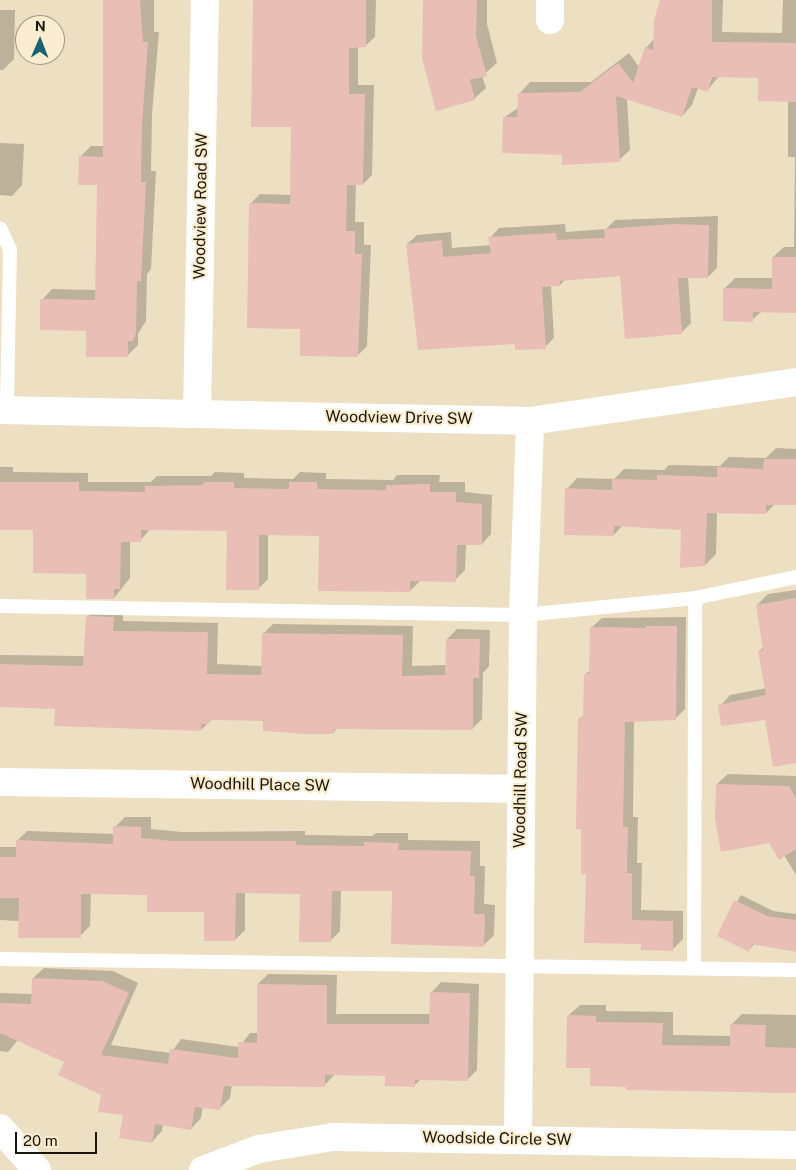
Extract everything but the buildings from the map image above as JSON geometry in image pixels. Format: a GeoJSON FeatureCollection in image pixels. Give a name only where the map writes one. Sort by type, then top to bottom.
{"type":"FeatureCollection","features":[{"type":"Feature","properties":{"kind":"street","name":"Woodview Road SW"},"geometry":{"type":"LineString","coordinates":[[197,413],[205,0]]}},
{"type":"Feature","properties":{"kind":"street","name":"Woodview Drive SW"},"geometry":{"type":"LineString","coordinates":[[3,410],[530,421],[796,382]]}},
{"type":"Feature","properties":{"kind":"street","name":"Woodhill Road SW"},"geometry":{"type":"LineString","coordinates":[[518,1139],[520,788],[523,615],[530,421]]}},
{"type":"Feature","properties":{"kind":"street","name":"Woodhill Place SW"},"geometry":{"type":"LineString","coordinates":[[0,782],[520,788]]}},
{"type":"Feature","properties":{"kind":"street"},"geometry":{"type":"LineString","coordinates":[[0,1128],[37,1170]]}},
{"type":"Feature","properties":{"kind":"street","name":"Woodside Circle SW"},"geometry":{"type":"LineString","coordinates":[[203,1170],[260,1149],[333,1137],[796,1145]]}},
{"type":"Feature","properties":{"kind":"lane"},"geometry":{"type":"LineString","coordinates":[[0,228],[10,249],[3,410]]}},
{"type":"Feature","properties":{"kind":"lane"},"geometry":{"type":"LineString","coordinates":[[0,606],[523,615],[695,598],[796,577]]}},
{"type":"Feature","properties":{"kind":"lane"},"geometry":{"type":"LineString","coordinates":[[694,967],[695,598]]}},
{"type":"Feature","properties":{"kind":"lane"},"geometry":{"type":"LineString","coordinates":[[0,959],[520,967],[694,967],[796,970]]}}]}
